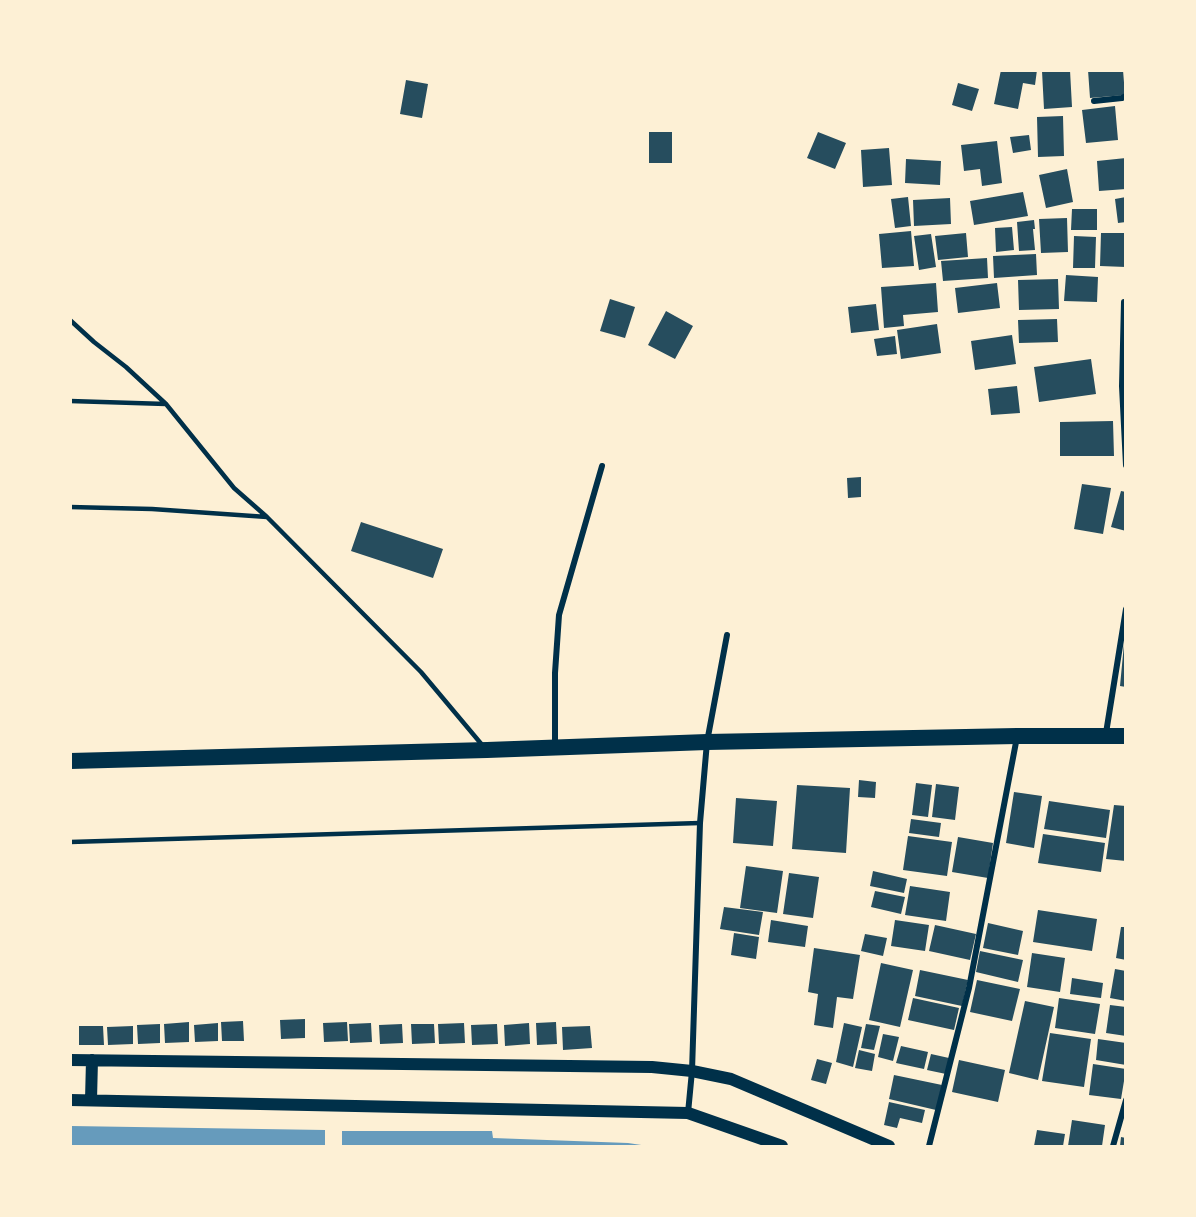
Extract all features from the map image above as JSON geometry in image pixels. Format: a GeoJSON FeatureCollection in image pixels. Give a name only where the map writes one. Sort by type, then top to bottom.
{"type":"FeatureCollection","features":[{"type":"Feature","properties":{"kind":"highway"},"geometry":{"type":"LineString","coordinates":[[70,761],[707,742],[1125,736]]}},
{"type":"Feature","properties":{"kind":"main road"},"geometry":{"type":"LineString","coordinates":[[70,1060],[652,1067],[692,1071],[731,1079],[889,1146]]}},
{"type":"Feature","properties":{"kind":"main road"},"geometry":{"type":"LineString","coordinates":[[91,1100],[92,1060]]}},
{"type":"Feature","properties":{"kind":"main road"},"geometry":{"type":"LineString","coordinates":[[70,1100],[688,1113],[782,1146]]}},
{"type":"Feature","properties":{"kind":"street"},"geometry":{"type":"LineString","coordinates":[[1094,101],[1125,96]]}},
{"type":"Feature","properties":{"kind":"street"},"geometry":{"type":"LineString","coordinates":[[1124,302],[1122,386],[1125,465]]}},
{"type":"Feature","properties":{"kind":"street"},"geometry":{"type":"LineString","coordinates":[[555,747],[555,673],[559,615],[602,466]]}},
{"type":"Feature","properties":{"kind":"street"},"geometry":{"type":"LineString","coordinates":[[1106,737],[1125,609]]}},
{"type":"Feature","properties":{"kind":"street"},"geometry":{"type":"LineString","coordinates":[[688,1113],[692,1071],[700,823],[707,742],[727,635]]}},
{"type":"Feature","properties":{"kind":"street"},"geometry":{"type":"LineString","coordinates":[[929,1146],[969,988],[1017,736]]}},
{"type":"Feature","properties":{"kind":"street"},"geometry":{"type":"LineString","coordinates":[[1113,1146],[1125,1100]]}},
{"type":"Feature","properties":{"kind":"lane"},"geometry":{"type":"LineString","coordinates":[[70,320],[166,404],[234,488],[267,517],[421,672],[487,750]]}},
{"type":"Feature","properties":{"kind":"lane"},"geometry":{"type":"LineString","coordinates":[[70,401],[166,404]]}},
{"type":"Feature","properties":{"kind":"lane"},"geometry":{"type":"LineString","coordinates":[[70,507],[152,509],[267,517]]}},
{"type":"Feature","properties":{"kind":"lane"},"geometry":{"type":"LineString","coordinates":[[70,842],[700,823]]}},
{"type":"Feature","properties":{"kind":"water"},"geometry":{"type":"Polygon","coordinates":[[[71,1126],[325,1130],[325,1146],[71,1146],[71,1126]]]}},
{"type":"Feature","properties":{"kind":"water"},"geometry":{"type":"Polygon","coordinates":[[[342,1131],[492,1131],[493,1138],[628,1143],[648,1146],[342,1146],[342,1131]]]}},
{"type":"Feature","properties":{"kind":"building"},"geometry":{"type":"Polygon","coordinates":[[[1001,70],[1037,70],[1035,85],[1023,83],[1018,109],[994,104],[1001,70]]]}},
{"type":"Feature","properties":{"kind":"building"},"geometry":{"type":"Polygon","coordinates":[[[1070,70],[1072,107],[1044,109],[1042,71],[1070,70]]]}},
{"type":"Feature","properties":{"kind":"building"},"geometry":{"type":"Polygon","coordinates":[[[1088,70],[1123,70],[1125,95],[1090,98],[1088,70]]]}},
{"type":"Feature","properties":{"kind":"building"},"geometry":{"type":"Polygon","coordinates":[[[406,80],[428,84],[422,118],[400,114],[406,80]]]}},
{"type":"Feature","properties":{"kind":"building"},"geometry":{"type":"Polygon","coordinates":[[[958,83],[979,89],[972,111],[952,105],[958,83]]]}},
{"type":"Feature","properties":{"kind":"building"},"geometry":{"type":"Polygon","coordinates":[[[1115,106],[1118,140],[1086,143],[1082,110],[1115,106]]]}},
{"type":"Feature","properties":{"kind":"building"},"geometry":{"type":"Polygon","coordinates":[[[1063,116],[1064,156],[1038,157],[1037,117],[1063,116]]]}},
{"type":"Feature","properties":{"kind":"building"},"geometry":{"type":"Polygon","coordinates":[[[649,132],[672,132],[672,163],[649,163],[649,132]]]}},
{"type":"Feature","properties":{"kind":"building"},"geometry":{"type":"Polygon","coordinates":[[[818,132],[846,143],[835,169],[807,158],[818,132]]]}},
{"type":"Feature","properties":{"kind":"building"},"geometry":{"type":"Polygon","coordinates":[[[1029,135],[1031,150],[1013,153],[1010,137],[1029,135]]]}},
{"type":"Feature","properties":{"kind":"building"},"geometry":{"type":"Polygon","coordinates":[[[997,141],[1002,183],[982,186],[980,169],[964,171],[961,145],[997,141]]]}},
{"type":"Feature","properties":{"kind":"building"},"geometry":{"type":"Polygon","coordinates":[[[889,148],[892,185],[863,187],[861,150],[889,148]]]}},
{"type":"Feature","properties":{"kind":"building"},"geometry":{"type":"Polygon","coordinates":[[[1126,158],[1126,189],[1099,191],[1097,161],[1126,158]]]}},
{"type":"Feature","properties":{"kind":"building"},"geometry":{"type":"Polygon","coordinates":[[[906,159],[941,161],[940,185],[905,183],[906,159]]]}},
{"type":"Feature","properties":{"kind":"building"},"geometry":{"type":"Polygon","coordinates":[[[1067,169],[1073,202],[1046,208],[1039,175],[1067,169]]]}},
{"type":"Feature","properties":{"kind":"building"},"geometry":{"type":"Polygon","coordinates":[[[1023,192],[1028,216],[974,225],[970,201],[1023,192]]]}},
{"type":"Feature","properties":{"kind":"building"},"geometry":{"type":"Polygon","coordinates":[[[908,197],[911,226],[895,228],[891,199],[908,197]]]}},
{"type":"Feature","properties":{"kind":"building"},"geometry":{"type":"Polygon","coordinates":[[[1126,197],[1126,222],[1118,223],[1115,199],[1126,197]]]}},
{"type":"Feature","properties":{"kind":"building"},"geometry":{"type":"Polygon","coordinates":[[[950,198],[951,224],[914,226],[913,200],[950,198]]]}},
{"type":"Feature","properties":{"kind":"building"},"geometry":{"type":"Polygon","coordinates":[[[1072,209],[1097,209],[1097,230],[1071,230],[1072,209]]]}},
{"type":"Feature","properties":{"kind":"building"},"geometry":{"type":"Polygon","coordinates":[[[1067,218],[1068,252],[1041,253],[1039,219],[1067,218]]]}},
{"type":"Feature","properties":{"kind":"building"},"geometry":{"type":"Polygon","coordinates":[[[1034,220],[1035,250],[1019,251],[1017,222],[1034,220]]]}},
{"type":"Feature","properties":{"kind":"building"},"geometry":{"type":"Polygon","coordinates":[[[1012,227],[1014,250],[996,252],[995,228],[1012,227]]]}},
{"type":"Feature","properties":{"kind":"building"},"geometry":{"type":"Polygon","coordinates":[[[911,231],[914,266],[882,268],[879,234],[911,231]]]}},
{"type":"Feature","properties":{"kind":"building"},"geometry":{"type":"Polygon","coordinates":[[[966,233],[968,257],[938,260],[935,236],[966,233]]]}},
{"type":"Feature","properties":{"kind":"building"},"geometry":{"type":"Polygon","coordinates":[[[1101,233],[1126,233],[1126,267],[1100,266],[1101,233]]]}},
{"type":"Feature","properties":{"kind":"building"},"geometry":{"type":"Polygon","coordinates":[[[931,234],[936,267],[919,270],[914,236],[931,234]]]}},
{"type":"Feature","properties":{"kind":"building"},"geometry":{"type":"Polygon","coordinates":[[[1074,236],[1096,237],[1095,268],[1073,268],[1074,236]]]}},
{"type":"Feature","properties":{"kind":"building"},"geometry":{"type":"Polygon","coordinates":[[[1036,254],[1037,275],[994,278],[993,256],[1036,254]]]}},
{"type":"Feature","properties":{"kind":"building"},"geometry":{"type":"Polygon","coordinates":[[[987,258],[988,278],[943,281],[941,261],[987,258]]]}},
{"type":"Feature","properties":{"kind":"building"},"geometry":{"type":"Polygon","coordinates":[[[1066,275],[1098,277],[1097,302],[1064,301],[1066,275]]]}},
{"type":"Feature","properties":{"kind":"building"},"geometry":{"type":"Polygon","coordinates":[[[1058,279],[1059,309],[1019,310],[1018,280],[1058,279]]]}},
{"type":"Feature","properties":{"kind":"building"},"geometry":{"type":"Polygon","coordinates":[[[936,283],[938,312],[903,315],[904,326],[884,328],[881,287],[936,283]]]}},
{"type":"Feature","properties":{"kind":"building"},"geometry":{"type":"Polygon","coordinates":[[[997,283],[1000,308],[958,313],[955,288],[997,283]]]}},
{"type":"Feature","properties":{"kind":"building"},"geometry":{"type":"Polygon","coordinates":[[[610,299],[635,307],[625,338],[600,331],[610,299]]]}},
{"type":"Feature","properties":{"kind":"building"},"geometry":{"type":"Polygon","coordinates":[[[876,304],[879,330],[851,333],[848,307],[876,304]]]}},
{"type":"Feature","properties":{"kind":"building"},"geometry":{"type":"Polygon","coordinates":[[[666,311],[693,326],[675,359],[648,345],[666,311]]]}},
{"type":"Feature","properties":{"kind":"building"},"geometry":{"type":"Polygon","coordinates":[[[1057,319],[1058,342],[1019,343],[1018,320],[1057,319]]]}},
{"type":"Feature","properties":{"kind":"building"},"geometry":{"type":"Polygon","coordinates":[[[937,324],[941,353],[901,359],[897,330],[937,324]]]}},
{"type":"Feature","properties":{"kind":"building"},"geometry":{"type":"Polygon","coordinates":[[[1012,335],[1016,364],[975,370],[971,341],[1012,335]]]}},
{"type":"Feature","properties":{"kind":"building"},"geometry":{"type":"Polygon","coordinates":[[[895,336],[897,354],[877,356],[874,339],[895,336]]]}},
{"type":"Feature","properties":{"kind":"building"},"geometry":{"type":"Polygon","coordinates":[[[1091,359],[1096,394],[1039,402],[1034,367],[1091,359]]]}},
{"type":"Feature","properties":{"kind":"building"},"geometry":{"type":"Polygon","coordinates":[[[1017,386],[1020,413],[991,415],[988,389],[1017,386]]]}},
{"type":"Feature","properties":{"kind":"building"},"geometry":{"type":"Polygon","coordinates":[[[1113,421],[1114,456],[1060,456],[1060,422],[1113,421]]]}},
{"type":"Feature","properties":{"kind":"building"},"geometry":{"type":"Polygon","coordinates":[[[861,477],[861,497],[848,498],[847,478],[861,477]]]}},
{"type":"Feature","properties":{"kind":"building"},"geometry":{"type":"Polygon","coordinates":[[[1082,484],[1111,488],[1103,534],[1074,529],[1082,484]]]}},
{"type":"Feature","properties":{"kind":"building"},"geometry":{"type":"Polygon","coordinates":[[[1121,491],[1126,492],[1126,531],[1111,527],[1121,491]]]}},
{"type":"Feature","properties":{"kind":"building"},"geometry":{"type":"Polygon","coordinates":[[[361,522],[443,549],[433,578],[351,551],[361,522]]]}},
{"type":"Feature","properties":{"kind":"building"},"geometry":{"type":"Polygon","coordinates":[[[1124,644],[1126,644],[1126,687],[1120,686],[1124,644]]]}},
{"type":"Feature","properties":{"kind":"building"},"geometry":{"type":"Polygon","coordinates":[[[859,780],[876,782],[875,798],[858,797],[859,780]]]}},
{"type":"Feature","properties":{"kind":"building"},"geometry":{"type":"Polygon","coordinates":[[[916,783],[932,785],[928,817],[912,815],[916,783]]]}},
{"type":"Feature","properties":{"kind":"building"},"geometry":{"type":"Polygon","coordinates":[[[936,784],[959,787],[955,820],[932,817],[936,784]]]}},
{"type":"Feature","properties":{"kind":"building"},"geometry":{"type":"Polygon","coordinates":[[[797,785],[850,788],[846,853],[792,849],[797,785]]]}},
{"type":"Feature","properties":{"kind":"building"},"geometry":{"type":"Polygon","coordinates":[[[1014,792],[1042,796],[1034,848],[1006,843],[1014,792]]]}},
{"type":"Feature","properties":{"kind":"building"},"geometry":{"type":"Polygon","coordinates":[[[736,798],[777,801],[773,846],[733,843],[736,798]]]}},
{"type":"Feature","properties":{"kind":"building"},"geometry":{"type":"Polygon","coordinates":[[[1049,801],[1110,810],[1106,838],[1044,829],[1049,801]]]}},
{"type":"Feature","properties":{"kind":"building"},"geometry":{"type":"Polygon","coordinates":[[[1114,805],[1126,806],[1126,861],[1106,859],[1114,805]]]}},
{"type":"Feature","properties":{"kind":"building"},"geometry":{"type":"Polygon","coordinates":[[[911,819],[941,823],[939,837],[909,833],[911,819]]]}},
{"type":"Feature","properties":{"kind":"building"},"geometry":{"type":"Polygon","coordinates":[[[1043,834],[1105,843],[1101,872],[1038,863],[1043,834]]]}},
{"type":"Feature","properties":{"kind":"building"},"geometry":{"type":"Polygon","coordinates":[[[908,836],[952,842],[947,876],[903,870],[908,836]]]}},
{"type":"Feature","properties":{"kind":"building"},"geometry":{"type":"Polygon","coordinates":[[[958,837],[993,843],[988,878],[952,872],[958,837]]]}},
{"type":"Feature","properties":{"kind":"building"},"geometry":{"type":"Polygon","coordinates":[[[746,866],[783,871],[777,913],[740,908],[746,866]]]}},
{"type":"Feature","properties":{"kind":"building"},"geometry":{"type":"Polygon","coordinates":[[[873,871],[907,879],[904,893],[870,886],[873,871]]]}},
{"type":"Feature","properties":{"kind":"building"},"geometry":{"type":"Polygon","coordinates":[[[789,873],[819,877],[813,918],[783,914],[789,873]]]}},
{"type":"Feature","properties":{"kind":"building"},"geometry":{"type":"Polygon","coordinates":[[[910,886],[950,892],[946,921],[905,915],[910,886]]]}},
{"type":"Feature","properties":{"kind":"building"},"geometry":{"type":"Polygon","coordinates":[[[875,891],[905,897],[901,914],[871,907],[875,891]]]}},
{"type":"Feature","properties":{"kind":"building"},"geometry":{"type":"Polygon","coordinates":[[[724,907],[763,912],[759,935],[720,929],[724,907]]]}},
{"type":"Feature","properties":{"kind":"building"},"geometry":{"type":"Polygon","coordinates":[[[1038,910],[1097,919],[1092,951],[1033,942],[1038,910]]]}},
{"type":"Feature","properties":{"kind":"building"},"geometry":{"type":"Polygon","coordinates":[[[771,920],[808,926],[805,947],[768,942],[771,920]]]}},
{"type":"Feature","properties":{"kind":"building"},"geometry":{"type":"Polygon","coordinates":[[[895,920],[929,925],[925,951],[891,946],[895,920]]]}},
{"type":"Feature","properties":{"kind":"building"},"geometry":{"type":"Polygon","coordinates":[[[988,923],[1023,931],[1018,955],[983,948],[988,923]]]}},
{"type":"Feature","properties":{"kind":"building"},"geometry":{"type":"Polygon","coordinates":[[[935,925],[976,934],[970,960],[929,951],[935,925]]]}},
{"type":"Feature","properties":{"kind":"building"},"geometry":{"type":"Polygon","coordinates":[[[1121,927],[1126,927],[1126,960],[1116,958],[1121,927]]]}},
{"type":"Feature","properties":{"kind":"building"},"geometry":{"type":"Polygon","coordinates":[[[734,933],[759,937],[756,959],[731,955],[734,933]]]}},
{"type":"Feature","properties":{"kind":"building"},"geometry":{"type":"Polygon","coordinates":[[[865,934],[887,938],[883,956],[861,951],[865,934]]]}},
{"type":"Feature","properties":{"kind":"building"},"geometry":{"type":"Polygon","coordinates":[[[814,948],[860,955],[853,999],[837,997],[833,1028],[814,1025],[818,994],[808,992],[814,948]]]}},
{"type":"Feature","properties":{"kind":"building"},"geometry":{"type":"Polygon","coordinates":[[[980,951],[1023,960],[1018,982],[976,972],[980,951]]]}},
{"type":"Feature","properties":{"kind":"building"},"geometry":{"type":"Polygon","coordinates":[[[1032,953],[1065,958],[1060,992],[1027,987],[1032,953]]]}},
{"type":"Feature","properties":{"kind":"building"},"geometry":{"type":"Polygon","coordinates":[[[881,963],[913,970],[900,1027],[869,1020],[881,963]]]}},
{"type":"Feature","properties":{"kind":"building"},"geometry":{"type":"Polygon","coordinates":[[[1115,969],[1126,971],[1126,1001],[1110,998],[1115,969]]]}},
{"type":"Feature","properties":{"kind":"building"},"geometry":{"type":"Polygon","coordinates":[[[920,970],[968,980],[962,1006],[915,996],[920,970]]]}},
{"type":"Feature","properties":{"kind":"building"},"geometry":{"type":"Polygon","coordinates":[[[1072,978],[1103,983],[1101,998],[1070,994],[1072,978]]]}},
{"type":"Feature","properties":{"kind":"building"},"geometry":{"type":"Polygon","coordinates":[[[977,980],[1020,989],[1012,1021],[970,1012],[977,980]]]}},
{"type":"Feature","properties":{"kind":"building"},"geometry":{"type":"Polygon","coordinates":[[[913,998],[959,1008],[954,1030],[908,1020],[913,998]]]}},
{"type":"Feature","properties":{"kind":"building"},"geometry":{"type":"Polygon","coordinates":[[[1059,998],[1100,1004],[1095,1034],[1055,1028],[1059,998]]]}},
{"type":"Feature","properties":{"kind":"building"},"geometry":{"type":"Polygon","coordinates":[[[1025,1001],[1054,1007],[1038,1080],[1009,1073],[1025,1001]]]}},
{"type":"Feature","properties":{"kind":"building"},"geometry":{"type":"Polygon","coordinates":[[[1110,1005],[1126,1007],[1126,1036],[1106,1033],[1110,1005]]]}},
{"type":"Feature","properties":{"kind":"building"},"geometry":{"type":"Polygon","coordinates":[[[305,1019],[305,1038],[281,1039],[280,1020],[305,1019]]]}},
{"type":"Feature","properties":{"kind":"building"},"geometry":{"type":"Polygon","coordinates":[[[243,1021],[244,1041],[222,1041],[221,1022],[243,1021]]]}},
{"type":"Feature","properties":{"kind":"building"},"geometry":{"type":"Polygon","coordinates":[[[189,1022],[189,1042],[165,1043],[164,1024],[189,1022]]]}},
{"type":"Feature","properties":{"kind":"building"},"geometry":{"type":"Polygon","coordinates":[[[347,1022],[348,1041],[324,1042],[323,1023],[347,1022]]]}},
{"type":"Feature","properties":{"kind":"building"},"geometry":{"type":"Polygon","coordinates":[[[556,1022],[557,1044],[537,1045],[536,1023],[556,1022]]]}},
{"type":"Feature","properties":{"kind":"building"},"geometry":{"type":"Polygon","coordinates":[[[218,1023],[218,1041],[195,1042],[194,1025],[218,1023]]]}},
{"type":"Feature","properties":{"kind":"building"},"geometry":{"type":"Polygon","coordinates":[[[371,1023],[372,1042],[350,1043],[349,1024],[371,1023]]]}},
{"type":"Feature","properties":{"kind":"building"},"geometry":{"type":"Polygon","coordinates":[[[464,1023],[465,1043],[439,1044],[438,1024],[464,1023]]]}},
{"type":"Feature","properties":{"kind":"building"},"geometry":{"type":"Polygon","coordinates":[[[529,1023],[530,1044],[505,1046],[504,1025],[529,1023]]]}},
{"type":"Feature","properties":{"kind":"building"},"geometry":{"type":"Polygon","coordinates":[[[844,1023],[862,1027],[853,1067],[836,1062],[844,1023]]]}},
{"type":"Feature","properties":{"kind":"building"},"geometry":{"type":"Polygon","coordinates":[[[160,1024],[160,1043],[138,1044],[137,1025],[160,1024]]]}},
{"type":"Feature","properties":{"kind":"building"},"geometry":{"type":"Polygon","coordinates":[[[402,1024],[403,1043],[380,1044],[379,1025],[402,1024]]]}},
{"type":"Feature","properties":{"kind":"building"},"geometry":{"type":"Polygon","coordinates":[[[411,1024],[434,1024],[435,1043],[412,1044],[411,1024]]]}},
{"type":"Feature","properties":{"kind":"building"},"geometry":{"type":"Polygon","coordinates":[[[497,1024],[498,1044],[472,1045],[471,1025],[497,1024]]]}},
{"type":"Feature","properties":{"kind":"building"},"geometry":{"type":"Polygon","coordinates":[[[866,1024],[880,1026],[874,1050],[861,1048],[866,1024]]]}},
{"type":"Feature","properties":{"kind":"building"},"geometry":{"type":"Polygon","coordinates":[[[79,1026],[103,1026],[104,1045],[79,1045],[79,1026]]]}},
{"type":"Feature","properties":{"kind":"building"},"geometry":{"type":"Polygon","coordinates":[[[133,1026],[133,1044],[108,1045],[107,1027],[133,1026]]]}},
{"type":"Feature","properties":{"kind":"building"},"geometry":{"type":"Polygon","coordinates":[[[590,1026],[592,1048],[563,1050],[562,1027],[590,1026]]]}},
{"type":"Feature","properties":{"kind":"building"},"geometry":{"type":"Polygon","coordinates":[[[1050,1033],[1091,1039],[1084,1087],[1042,1081],[1050,1033]]]}},
{"type":"Feature","properties":{"kind":"building"},"geometry":{"type":"Polygon","coordinates":[[[883,1034],[899,1037],[893,1061],[878,1057],[883,1034]]]}},
{"type":"Feature","properties":{"kind":"building"},"geometry":{"type":"Polygon","coordinates":[[[1098,1039],[1126,1043],[1126,1065],[1096,1060],[1098,1039]]]}},
{"type":"Feature","properties":{"kind":"building"},"geometry":{"type":"Polygon","coordinates":[[[901,1046],[928,1052],[924,1069],[896,1063],[901,1046]]]}},
{"type":"Feature","properties":{"kind":"building"},"geometry":{"type":"Polygon","coordinates":[[[859,1050],[875,1054],[872,1071],[855,1068],[859,1050]]]}},
{"type":"Feature","properties":{"kind":"building"},"geometry":{"type":"Polygon","coordinates":[[[931,1054],[949,1058],[946,1074],[927,1070],[931,1054]]]}},
{"type":"Feature","properties":{"kind":"building"},"geometry":{"type":"Polygon","coordinates":[[[817,1059],[832,1063],[826,1084],[811,1080],[817,1059]]]}},
{"type":"Feature","properties":{"kind":"building"},"geometry":{"type":"Polygon","coordinates":[[[959,1060],[1005,1070],[998,1102],[952,1092],[959,1060]]]}},
{"type":"Feature","properties":{"kind":"building"},"geometry":{"type":"Polygon","coordinates":[[[1093,1064],[1126,1069],[1121,1099],[1089,1095],[1093,1064]]]}},
{"type":"Feature","properties":{"kind":"building"},"geometry":{"type":"Polygon","coordinates":[[[894,1075],[942,1085],[936,1110],[889,1099],[894,1075]]]}},
{"type":"Feature","properties":{"kind":"building"},"geometry":{"type":"Polygon","coordinates":[[[889,1102],[925,1110],[922,1123],[900,1118],[897,1128],[884,1125],[889,1102]]]}},
{"type":"Feature","properties":{"kind":"building"},"geometry":{"type":"Polygon","coordinates":[[[1072,1120],[1105,1125],[1102,1146],[1068,1146],[1072,1120]]]}},
{"type":"Feature","properties":{"kind":"building"},"geometry":{"type":"Polygon","coordinates":[[[1037,1130],[1065,1134],[1063,1146],[1034,1146],[1037,1130]]]}},
{"type":"Feature","properties":{"kind":"building"},"geometry":{"type":"Polygon","coordinates":[[[1121,1137],[1126,1138],[1126,1146],[1120,1146],[1121,1137]]]}}]}
